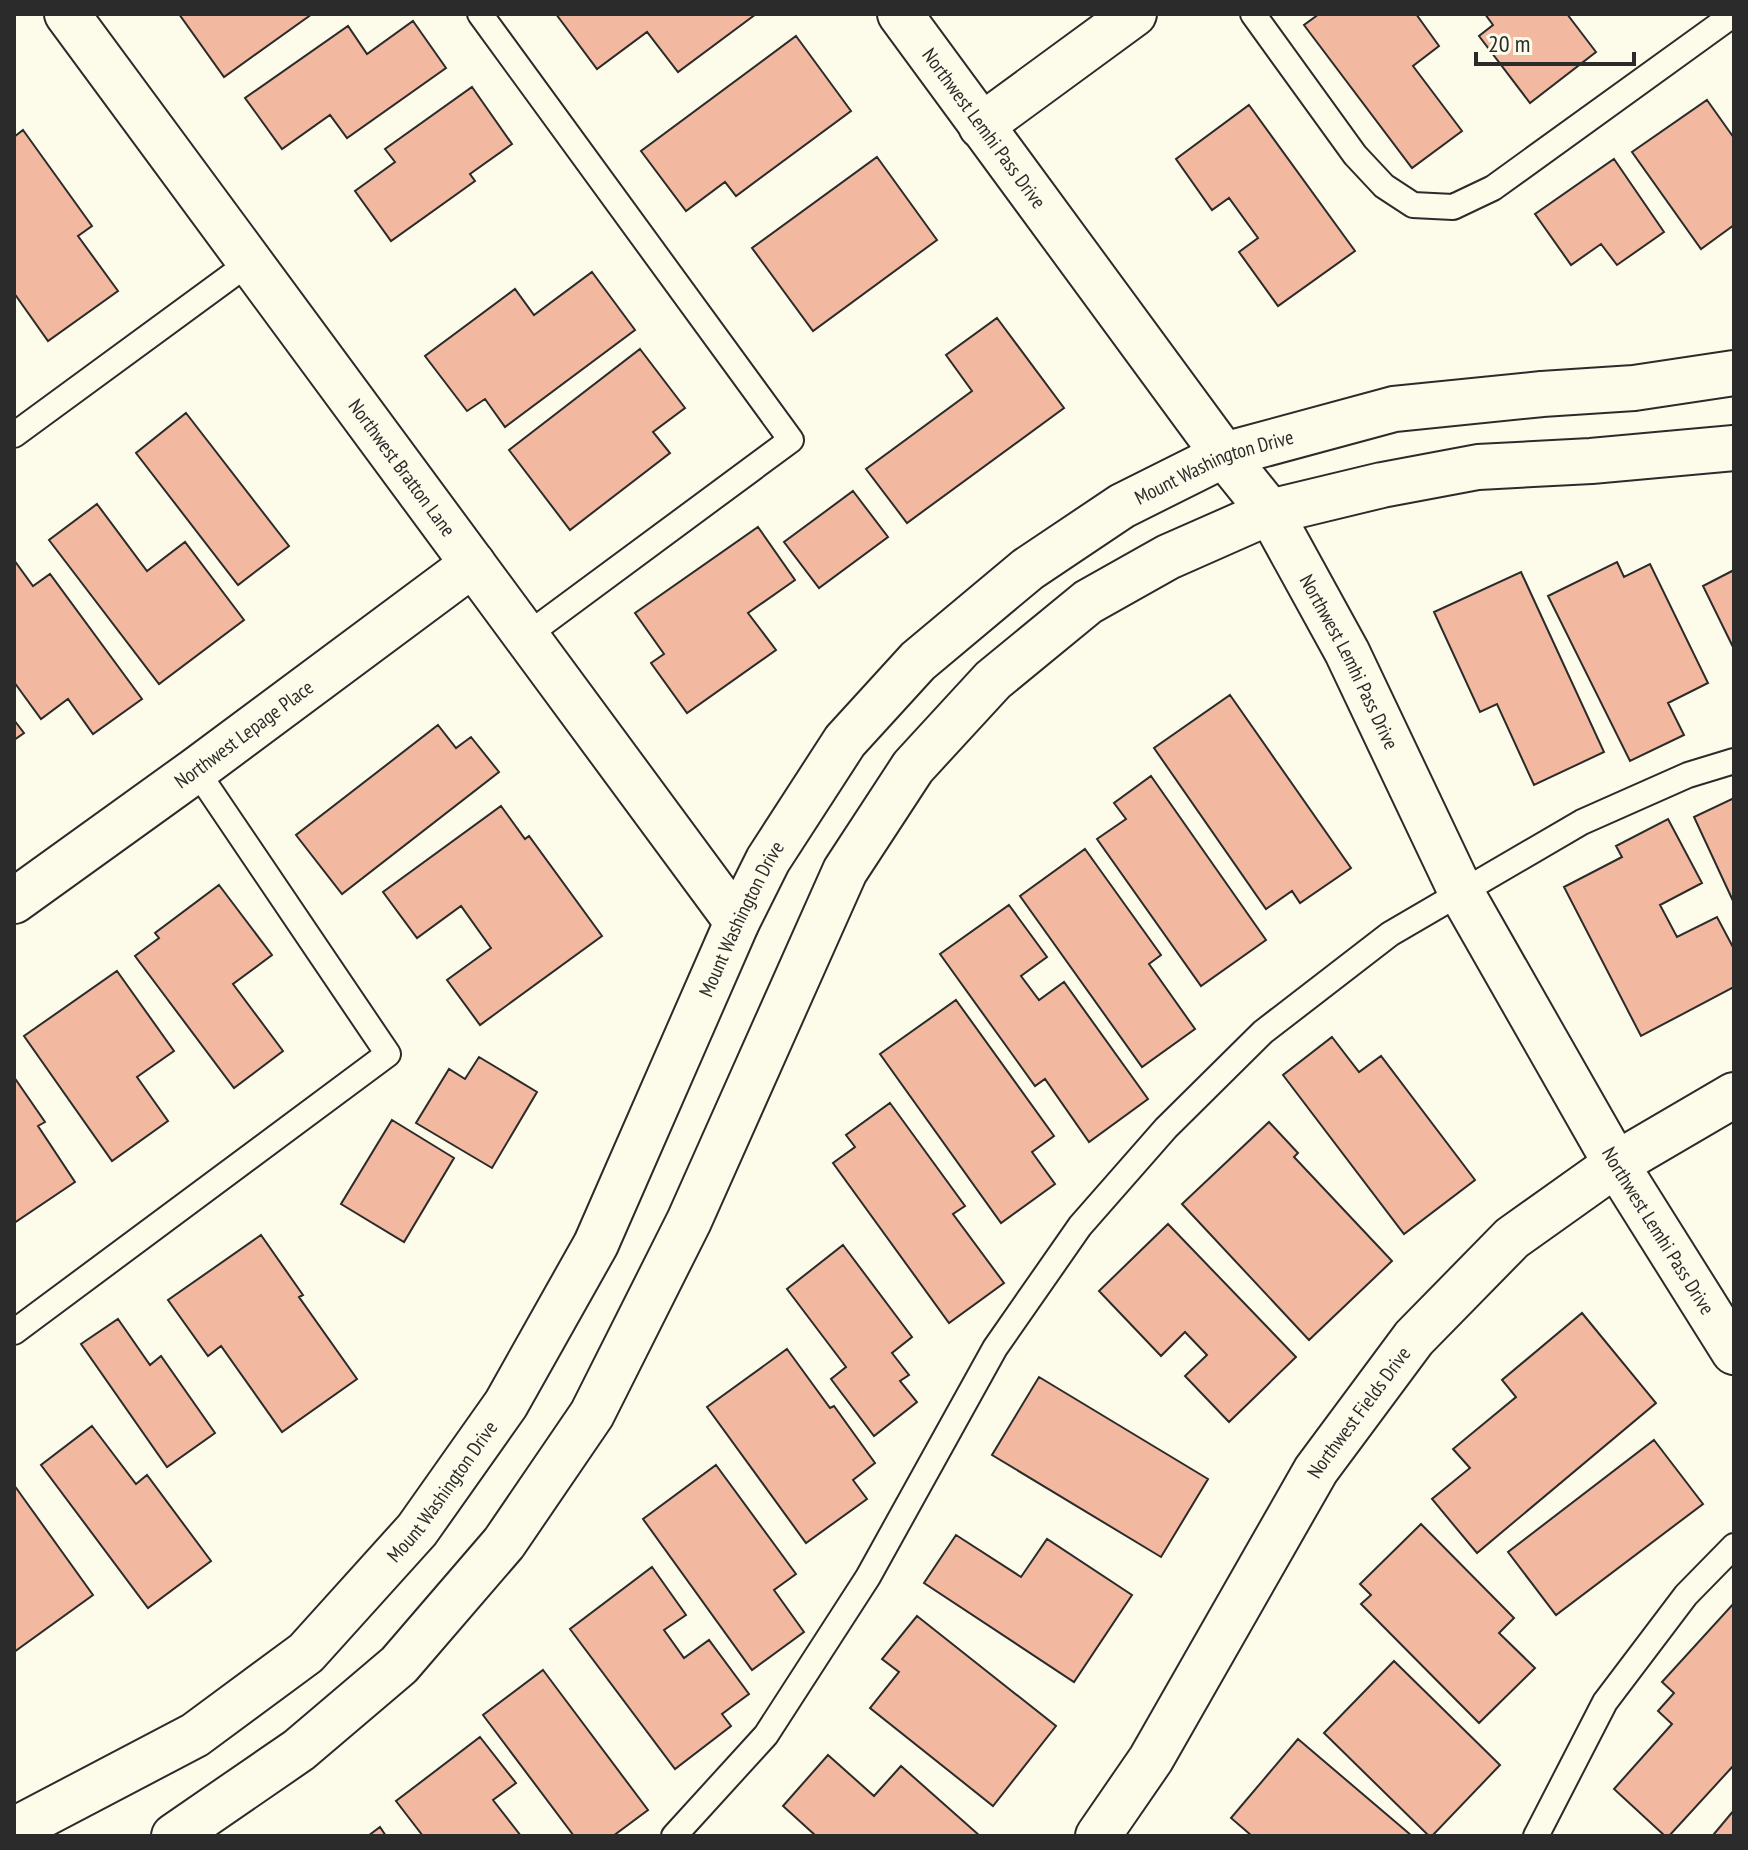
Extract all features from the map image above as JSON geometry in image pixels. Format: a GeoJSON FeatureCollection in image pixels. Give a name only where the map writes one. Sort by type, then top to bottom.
{"type":"FeatureCollection","features":[{"type":"Feature","properties":{"kind":"main road","name":"Northwest Bratton Lane"},"geometry":{"type":"LineString","coordinates":[[67,14],[737,922]]}},
{"type":"Feature","properties":{"kind":"main road","name":"Northwest Lemhi Pass Drive"},"geometry":{"type":"LineString","coordinates":[[900,14],[1224,455],[1270,512],[1347,652],[1461,892],[1616,1164],[1734,1352]]}},
{"type":"Feature","properties":{"kind":"main road"},"geometry":{"type":"LineString","coordinates":[[981,126],[1134,14]]}},
{"type":"Feature","properties":{"kind":"main road","name":"Mount Washington Drive"},"geometry":{"type":"LineString","coordinates":[[14,1830],[195,1735],[306,1653],[417,1530],[506,1404],[596,1244],[737,922],[768,860],[845,741],[918,661],[1040,561],[1122,506],[1224,455],[1394,409],[1634,388],[1734,373]]}},
{"type":"Feature","properties":{"kind":"main road"},"geometry":{"type":"LineString","coordinates":[[174,1836],[299,1750],[399,1665],[504,1543],[592,1414],[689,1221],[845,871],[913,767],[993,680],[1088,602],[1168,557],[1270,512],[1382,485],[1478,467],[1734,448]]}},
{"type":"Feature","properties":{"kind":"main road","name":"Northwest Lepage Place"},"geometry":{"type":"LineString","coordinates":[[14,901],[473,564]]}},
{"type":"Feature","properties":{"kind":"main road","name":"Northwest Fields Drive"},"geometry":{"type":"LineString","coordinates":[[1098,1836],[1151,1759],[1316,1470],[1414,1338],[1512,1238],[1616,1164],[1734,1095]]}},
{"type":"Feature","properties":{"kind":"lane"},"geometry":{"type":"LineString","coordinates":[[480,14],[791,440],[526,636]]}},
{"type":"Feature","properties":{"kind":"lane"},"geometry":{"type":"LineString","coordinates":[[1253,14],[1355,155],[1384,186],[1413,205],[1453,207],[1493,188],[1734,14]]}},
{"type":"Feature","properties":{"kind":"lane"},"geometry":{"type":"LineString","coordinates":[[14,435],[250,262]]}},
{"type":"Feature","properties":{"kind":"lane"},"geometry":{"type":"LineString","coordinates":[[674,1836],[766,1735],[868,1577],[995,1348],[1080,1226],[1166,1128],[1263,1032],[1390,934],[1582,822],[1688,775],[1734,761]]}},
{"type":"Feature","properties":{"kind":"lane"},"geometry":{"type":"LineString","coordinates":[[14,1332],[388,1054],[196,770]]}},
{"type":"Feature","properties":{"kind":"lane"},"geometry":{"type":"LineString","coordinates":[[1536,1836],[1605,1702],[1686,1595],[1734,1546]]}},
{"type":"Feature","properties":{"kind":"building"},"geometry":{"type":"Polygon","coordinates":[[[179,14],[312,14],[224,77],[179,14]]]}},
{"type":"Feature","properties":{"kind":"building"},"geometry":{"type":"Polygon","coordinates":[[[556,14],[756,14],[678,72],[647,32],[597,69],[556,14]]]}},
{"type":"Feature","properties":{"kind":"building"},"geometry":{"type":"Polygon","coordinates":[[[1319,14],[1416,14],[1439,46],[1413,66],[1462,131],[1412,168],[1304,25],[1319,14]]]}},
{"type":"Feature","properties":{"kind":"building"},"geometry":{"type":"Polygon","coordinates":[[[1485,14],[1567,14],[1596,52],[1530,103],[1479,36],[1493,25],[1485,14]]]}},
{"type":"Feature","properties":{"kind":"building"},"geometry":{"type":"Polygon","coordinates":[[[413,21],[446,68],[347,138],[330,115],[282,149],[245,98],[348,26],[367,54],[413,21]]]}},
{"type":"Feature","properties":{"kind":"building"},"geometry":{"type":"Polygon","coordinates":[[[796,36],[851,111],[736,196],[725,182],[686,211],[641,151],[796,36]]]}},
{"type":"Feature","properties":{"kind":"building"},"geometry":{"type":"Polygon","coordinates":[[[472,87],[512,144],[470,174],[475,181],[391,241],[355,191],[395,162],[385,149],[472,87]]]}},
{"type":"Feature","properties":{"kind":"building"},"geometry":{"type":"Polygon","coordinates":[[[1707,100],[1734,138],[1734,225],[1701,249],[1632,152],[1707,100]]]}},
{"type":"Feature","properties":{"kind":"building"},"geometry":{"type":"Polygon","coordinates":[[[1249,105],[1355,251],[1278,306],[1239,252],[1258,238],[1229,198],[1212,210],[1176,159],[1249,105]]]}},
{"type":"Feature","properties":{"kind":"building"},"geometry":{"type":"Polygon","coordinates":[[[23,130],[92,226],[78,236],[118,291],[48,341],[14,293],[14,137],[23,130]]]}},
{"type":"Feature","properties":{"kind":"building"},"geometry":{"type":"Polygon","coordinates":[[[877,157],[937,240],[813,331],[752,248],[877,157]]]}},
{"type":"Feature","properties":{"kind":"building"},"geometry":{"type":"Polygon","coordinates":[[[1614,159],[1664,232],[1617,265],[1601,244],[1571,265],[1535,214],[1614,159]]]}},
{"type":"Feature","properties":{"kind":"building"},"geometry":{"type":"Polygon","coordinates":[[[592,272],[635,330],[505,427],[485,399],[467,411],[425,356],[515,289],[534,315],[592,272]]]}},
{"type":"Feature","properties":{"kind":"building"},"geometry":{"type":"Polygon","coordinates":[[[997,318],[1064,408],[907,523],[866,469],[972,391],[946,355],[997,318]]]}},
{"type":"Feature","properties":{"kind":"building"},"geometry":{"type":"Polygon","coordinates":[[[640,349],[685,408],[653,432],[670,453],[570,530],[509,450],[640,349]]]}},
{"type":"Feature","properties":{"kind":"building"},"geometry":{"type":"Polygon","coordinates":[[[186,413],[289,546],[238,585],[136,453],[186,413]]]}},
{"type":"Feature","properties":{"kind":"building"},"geometry":{"type":"Polygon","coordinates":[[[853,491],[888,537],[819,588],[784,542],[853,491]]]}},
{"type":"Feature","properties":{"kind":"building"},"geometry":{"type":"Polygon","coordinates":[[[97,504],[147,571],[185,542],[244,620],[159,684],[49,540],[97,504]]]}},
{"type":"Feature","properties":{"kind":"building"},"geometry":{"type":"Polygon","coordinates":[[[758,527],[795,580],[748,613],[776,650],[687,713],[651,663],[664,654],[635,613],[758,527]]]}},
{"type":"Feature","properties":{"kind":"building"},"geometry":{"type":"Polygon","coordinates":[[[14,560],[33,586],[50,574],[142,699],[93,734],[68,699],[41,719],[14,682],[14,560]]]}},
{"type":"Feature","properties":{"kind":"building"},"geometry":{"type":"Polygon","coordinates":[[[1617,562],[1624,577],[1650,564],[1708,683],[1668,703],[1684,735],[1630,761],[1548,596],[1617,562]]]}},
{"type":"Feature","properties":{"kind":"building"},"geometry":{"type":"Polygon","coordinates":[[[1734,570],[1734,649],[1703,586],[1734,570]]]}},
{"type":"Feature","properties":{"kind":"building"},"geometry":{"type":"Polygon","coordinates":[[[1521,572],[1604,752],[1534,785],[1497,704],[1480,712],[1434,612],[1521,572]]]}},
{"type":"Feature","properties":{"kind":"building"},"geometry":{"type":"Polygon","coordinates":[[[1230,695],[1351,868],[1300,903],[1292,891],[1266,909],[1154,748],[1230,695]]]}},
{"type":"Feature","properties":{"kind":"building"},"geometry":{"type":"Polygon","coordinates":[[[14,720],[24,733],[14,740],[14,720]]]}},
{"type":"Feature","properties":{"kind":"building"},"geometry":{"type":"Polygon","coordinates":[[[438,725],[456,748],[471,737],[499,772],[342,894],[296,835],[438,725]]]}},
{"type":"Feature","properties":{"kind":"building"},"geometry":{"type":"Polygon","coordinates":[[[1151,776],[1266,940],[1201,986],[1097,839],[1126,819],[1114,803],[1151,776]]]}},
{"type":"Feature","properties":{"kind":"building"},"geometry":{"type":"Polygon","coordinates":[[[1734,798],[1734,903],[1694,817],[1734,798]]]}},
{"type":"Feature","properties":{"kind":"building"},"geometry":{"type":"Polygon","coordinates":[[[501,806],[525,839],[529,836],[602,936],[480,1025],[447,980],[491,948],[461,906],[417,938],[383,892],[501,806]]]}},
{"type":"Feature","properties":{"kind":"building"},"geometry":{"type":"Polygon","coordinates":[[[1668,819],[1702,883],[1660,905],[1677,937],[1717,917],[1734,949],[1734,987],[1641,1036],[1564,887],[1622,857],[1616,846],[1668,819]]]}},
{"type":"Feature","properties":{"kind":"building"},"geometry":{"type":"Polygon","coordinates":[[[1085,849],[1161,955],[1149,964],[1195,1029],[1142,1067],[1020,896],[1085,849]]]}},
{"type":"Feature","properties":{"kind":"building"},"geometry":{"type":"Polygon","coordinates":[[[219,885],[272,955],[233,984],[283,1051],[234,1088],[135,956],[159,938],[155,933],[219,885]]]}},
{"type":"Feature","properties":{"kind":"building"},"geometry":{"type":"Polygon","coordinates":[[[1009,905],[1047,957],[1021,976],[1039,1000],[1064,982],[1148,1099],[1089,1142],[1045,1079],[1035,1086],[940,954],[1009,905]]]}},
{"type":"Feature","properties":{"kind":"building"},"geometry":{"type":"Polygon","coordinates":[[[117,971],[174,1051],[137,1077],[168,1121],[112,1161],[24,1036],[117,971]]]}},
{"type":"Feature","properties":{"kind":"building"},"geometry":{"type":"Polygon","coordinates":[[[956,1000],[1054,1136],[1032,1152],[1055,1184],[1001,1223],[880,1054],[956,1000]]]}},
{"type":"Feature","properties":{"kind":"building"},"geometry":{"type":"Polygon","coordinates":[[[1332,1037],[1359,1072],[1381,1056],[1475,1180],[1404,1234],[1283,1075],[1332,1037]]]}},
{"type":"Feature","properties":{"kind":"building"},"geometry":{"type":"Polygon","coordinates":[[[479,1057],[537,1092],[492,1168],[416,1123],[449,1069],[465,1079],[479,1057]]]}},
{"type":"Feature","properties":{"kind":"building"},"geometry":{"type":"Polygon","coordinates":[[[14,1077],[45,1122],[38,1126],[75,1182],[14,1223],[14,1077]]]}},
{"type":"Feature","properties":{"kind":"building"},"geometry":{"type":"Polygon","coordinates":[[[890,1103],[965,1206],[953,1214],[1004,1283],[949,1323],[833,1163],[855,1147],[846,1135],[890,1103]]]}},
{"type":"Feature","properties":{"kind":"building"},"geometry":{"type":"Polygon","coordinates":[[[392,1120],[454,1158],[404,1242],[341,1204],[392,1120]]]}},
{"type":"Feature","properties":{"kind":"building"},"geometry":{"type":"Polygon","coordinates":[[[1269,1122],[1298,1153],[1294,1157],[1392,1261],[1309,1340],[1182,1204],[1269,1122]]]}},
{"type":"Feature","properties":{"kind":"building"},"geometry":{"type":"Polygon","coordinates":[[[1168,1224],[1296,1357],[1229,1422],[1185,1376],[1207,1355],[1185,1332],[1161,1356],[1099,1291],[1168,1224]]]}},
{"type":"Feature","properties":{"kind":"building"},"geometry":{"type":"Polygon","coordinates":[[[261,1235],[303,1295],[299,1297],[357,1379],[282,1432],[221,1346],[208,1356],[168,1300],[261,1235]]]}},
{"type":"Feature","properties":{"kind":"building"},"geometry":{"type":"Polygon","coordinates":[[[843,1245],[912,1337],[892,1353],[909,1375],[900,1381],[917,1402],[874,1436],[831,1379],[846,1367],[787,1289],[843,1245]]]}},
{"type":"Feature","properties":{"kind":"building"},"geometry":{"type":"Polygon","coordinates":[[[1582,1313],[1656,1403],[1477,1553],[1432,1499],[1470,1468],[1453,1449],[1516,1397],[1502,1380],[1582,1313]]]}},
{"type":"Feature","properties":{"kind":"building"},"geometry":{"type":"Polygon","coordinates":[[[118,1319],[150,1365],[161,1356],[215,1433],[167,1467],[81,1344],[118,1319]]]}},
{"type":"Feature","properties":{"kind":"building"},"geometry":{"type":"Polygon","coordinates":[[[787,1349],[875,1463],[853,1480],[867,1499],[806,1543],[707,1407],[787,1349]]]}},
{"type":"Feature","properties":{"kind":"building"},"geometry":{"type":"Polygon","coordinates":[[[1039,1377],[1208,1479],[1161,1557],[992,1455],[1039,1377]]]}},
{"type":"Feature","properties":{"kind":"building"},"geometry":{"type":"Polygon","coordinates":[[[92,1426],[136,1484],[147,1475],[211,1561],[148,1608],[41,1465],[92,1426]]]}},
{"type":"Feature","properties":{"kind":"building"},"geometry":{"type":"Polygon","coordinates":[[[1654,1440],[1703,1504],[1556,1615],[1508,1552],[1654,1440]]]}},
{"type":"Feature","properties":{"kind":"building"},"geometry":{"type":"Polygon","coordinates":[[[716,1465],[796,1574],[774,1590],[804,1632],[752,1670],[643,1519],[716,1465]]]}},
{"type":"Feature","properties":{"kind":"building"},"geometry":{"type":"Polygon","coordinates":[[[14,1485],[93,1595],[14,1652],[14,1485]]]}},
{"type":"Feature","properties":{"kind":"building"},"geometry":{"type":"Polygon","coordinates":[[[1421,1524],[1514,1618],[1499,1633],[1535,1668],[1479,1723],[1361,1604],[1371,1595],[1360,1584],[1421,1524]]]}},
{"type":"Feature","properties":{"kind":"building"},"geometry":{"type":"Polygon","coordinates":[[[956,1535],[1021,1577],[1047,1539],[1132,1595],[1074,1682],[924,1583],[956,1535]]]}},
{"type":"Feature","properties":{"kind":"building"},"geometry":{"type":"Polygon","coordinates":[[[652,1567],[686,1615],[664,1630],[684,1658],[709,1640],[749,1694],[722,1714],[731,1726],[675,1769],[570,1629],[652,1567]]]}},
{"type":"Feature","properties":{"kind":"building"},"geometry":{"type":"Polygon","coordinates":[[[1734,1603],[1734,1765],[1669,1836],[1665,1836],[1614,1789],[1672,1724],[1658,1711],[1674,1693],[1662,1682],[1734,1603]]]}},
{"type":"Feature","properties":{"kind":"building"},"geometry":{"type":"Polygon","coordinates":[[[917,1616],[1056,1726],[993,1806],[870,1708],[899,1672],[882,1659],[917,1616]]]}},
{"type":"Feature","properties":{"kind":"building"},"geometry":{"type":"Polygon","coordinates":[[[1394,1661],[1500,1765],[1432,1836],[1324,1733],[1394,1661]]]}},
{"type":"Feature","properties":{"kind":"building"},"geometry":{"type":"Polygon","coordinates":[[[543,1670],[648,1810],[613,1836],[574,1836],[483,1715],[543,1670]]]}},
{"type":"Feature","properties":{"kind":"building"},"geometry":{"type":"Polygon","coordinates":[[[480,1737],[516,1783],[493,1800],[521,1836],[423,1836],[396,1801],[480,1737]]]}},
{"type":"Feature","properties":{"kind":"building"},"geometry":{"type":"Polygon","coordinates":[[[1298,1739],[1412,1836],[1252,1836],[1231,1818],[1298,1739]]]}},
{"type":"Feature","properties":{"kind":"building"},"geometry":{"type":"Polygon","coordinates":[[[828,1755],[874,1796],[901,1766],[980,1836],[816,1836],[783,1806],[828,1755]]]}},
{"type":"Feature","properties":{"kind":"building"},"geometry":{"type":"Polygon","coordinates":[[[1734,1810],[1734,1836],[1716,1836],[1714,1834],[1734,1810]]]}},
{"type":"Feature","properties":{"kind":"building"},"geometry":{"type":"Polygon","coordinates":[[[380,1827],[386,1836],[368,1836],[380,1827]]]}}]}
